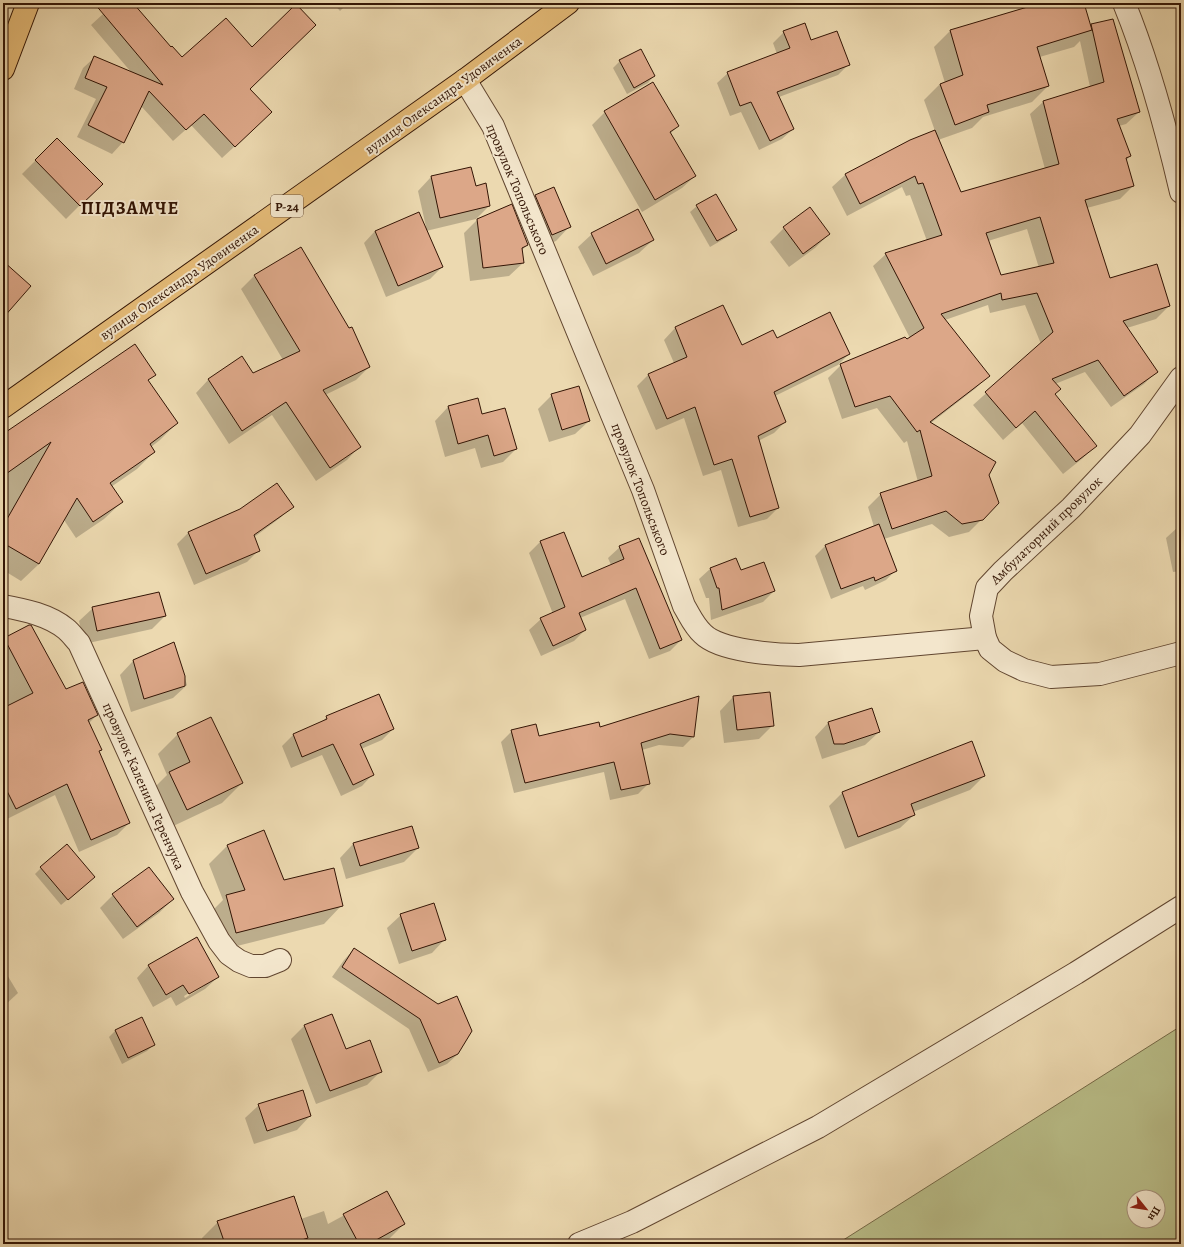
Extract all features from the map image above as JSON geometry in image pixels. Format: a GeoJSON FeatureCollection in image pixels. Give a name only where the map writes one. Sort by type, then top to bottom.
{"type":"FeatureCollection","features":[{"type":"Feature","properties":{"kind":"main road"},"geometry":{"type":"LineString","coordinates":[[3,69],[28,3]]}},
{"type":"Feature","properties":{"kind":"main road","name":"вулиця Олександра Удовиченка"},"geometry":{"type":"LineString","coordinates":[[3,407],[464,80],[568,3]]}},
{"type":"Feature","properties":{"kind":"street"},"geometry":{"type":"LineString","coordinates":[[1124,3],[1165,124],[1181,192]]}},
{"type":"Feature","properties":{"kind":"street","name":"провулок Топольського"},"geometry":{"type":"LineString","coordinates":[[464,80],[493,126],[643,490],[684,606],[693,623],[703,635],[712,641],[749,651],[776,655],[799,655],[985,638]]}},
{"type":"Feature","properties":{"kind":"street","name":"Амбулаторний провулок"},"geometry":{"type":"LineString","coordinates":[[1181,378],[1140,434],[1071,508],[1003,571],[987,588],[981,616],[985,638],[990,650],[1005,661],[1024,670],[1051,677],[1100,674],[1181,654]]}},
{"type":"Feature","properties":{"kind":"street","name":"провулок Каленика Геренчука"},"geometry":{"type":"LineString","coordinates":[[3,606],[24,610],[49,618],[67,630],[79,643],[192,892],[219,941],[229,954],[239,962],[251,966],[265,966],[280,960]]}},
{"type":"Feature","properties":{"kind":"street"},"geometry":{"type":"LineString","coordinates":[[579,1244],[632,1222],[818,1127],[1076,973],[1181,907]]}},
{"type":"Feature","properties":{"kind":"green space"},"geometry":{"type":"Polygon","coordinates":[[[1181,1026],[1181,1244],[837,1244],[1181,1026]]]}},
{"type":"Feature","properties":{"kind":"building"},"geometry":{"type":"Polygon","coordinates":[[[94,3],[133,3],[171,47],[172,46],[182,57],[226,18],[252,47],[296,4],[316,25],[250,89],[272,112],[235,147],[204,114],[186,130],[149,91],[124,143],[88,125],[107,87],[85,78],[94,56],[163,85],[94,3]]]}},
{"type":"Feature","properties":{"kind":"building"},"geometry":{"type":"Polygon","coordinates":[[[1041,3],[1084,3],[1092,30],[1037,47],[1049,86],[987,105],[989,112],[955,125],[940,84],[963,75],[950,30],[1041,3]]]}},
{"type":"Feature","properties":{"kind":"building"},"geometry":{"type":"Polygon","coordinates":[[[1113,19],[1140,112],[1117,119],[1131,156],[1126,158],[1134,186],[1085,200],[1110,278],[1157,264],[1170,306],[1123,321],[1158,372],[1124,396],[1098,360],[1052,379],[1061,389],[1055,394],[1097,446],[1076,462],[1035,411],[1016,428],[985,392],[1053,332],[1037,293],[1002,300],[1001,293],[941,314],[990,376],[930,422],[996,462],[989,475],[999,503],[983,520],[962,524],[946,511],[892,529],[880,493],[932,476],[920,430],[917,432],[890,396],[855,407],[840,364],[905,337],[907,339],[924,328],[885,253],[942,235],[923,183],[918,184],[915,176],[860,204],[845,174],[910,140],[935,130],[961,192],[1059,164],[1043,101],[1104,82],[1091,24],[1113,19]],[[1040,217],[986,233],[1001,275],[1054,263],[1040,217]]]}},
{"type":"Feature","properties":{"kind":"building"},"geometry":{"type":"Polygon","coordinates":[[[805,23],[811,40],[837,31],[850,65],[777,92],[794,129],[770,141],[751,102],[740,106],[727,72],[790,48],[783,31],[805,23]]]}},
{"type":"Feature","properties":{"kind":"building"},"geometry":{"type":"Polygon","coordinates":[[[641,49],[655,76],[634,88],[619,60],[641,49]]]}},
{"type":"Feature","properties":{"kind":"building"},"geometry":{"type":"Polygon","coordinates":[[[653,82],[679,126],[670,132],[696,176],[655,200],[604,111],[653,82]]]}},
{"type":"Feature","properties":{"kind":"building"},"geometry":{"type":"Polygon","coordinates":[[[57,138],[103,184],[80,206],[35,160],[57,138]]]}},
{"type":"Feature","properties":{"kind":"building"},"geometry":{"type":"Polygon","coordinates":[[[471,167],[476,186],[486,183],[490,206],[440,218],[431,176],[471,167]]]}},
{"type":"Feature","properties":{"kind":"building"},"geometry":{"type":"Polygon","coordinates":[[[554,187],[571,227],[552,235],[535,195],[554,187]]]}},
{"type":"Feature","properties":{"kind":"building"},"geometry":{"type":"Polygon","coordinates":[[[716,194],[737,230],[717,241],[696,205],[716,194]]]}},
{"type":"Feature","properties":{"kind":"building"},"geometry":{"type":"Polygon","coordinates":[[[512,204],[528,245],[522,248],[524,263],[483,268],[477,219],[512,204]]]}},
{"type":"Feature","properties":{"kind":"building"},"geometry":{"type":"Polygon","coordinates":[[[810,207],[830,234],[803,254],[783,227],[810,207]]]}},
{"type":"Feature","properties":{"kind":"building"},"geometry":{"type":"Polygon","coordinates":[[[638,209],[654,240],[606,264],[591,233],[638,209]]]}},
{"type":"Feature","properties":{"kind":"building"},"geometry":{"type":"Polygon","coordinates":[[[419,212],[443,267],[398,286],[375,231],[419,212]]]}},
{"type":"Feature","properties":{"kind":"building"},"geometry":{"type":"Polygon","coordinates":[[[301,247],[349,328],[352,327],[370,367],[323,390],[361,447],[330,468],[286,402],[242,431],[208,379],[242,356],[253,373],[300,351],[254,275],[301,247]]]}},
{"type":"Feature","properties":{"kind":"building"},"geometry":{"type":"Polygon","coordinates":[[[3,261],[31,286],[3,318],[3,261]]]}},
{"type":"Feature","properties":{"kind":"building"},"geometry":{"type":"Polygon","coordinates":[[[723,305],[742,345],[773,330],[777,338],[830,312],[850,354],[774,392],[786,422],[758,436],[779,508],[750,517],[732,459],[714,465],[695,407],[667,419],[648,374],[687,357],[675,327],[723,305]]]}},
{"type":"Feature","properties":{"kind":"building"},"geometry":{"type":"Polygon","coordinates":[[[135,344],[156,375],[148,380],[178,423],[150,444],[155,452],[110,483],[123,502],[93,522],[77,498],[39,564],[3,543],[3,526],[51,442],[3,476],[3,434],[135,344]]]}},
{"type":"Feature","properties":{"kind":"building"},"geometry":{"type":"Polygon","coordinates":[[[579,386],[590,421],[562,430],[551,394],[579,386]]]}},
{"type":"Feature","properties":{"kind":"building"},"geometry":{"type":"Polygon","coordinates":[[[478,398],[482,414],[505,408],[517,449],[494,456],[488,435],[458,444],[448,406],[478,398]]]}},
{"type":"Feature","properties":{"kind":"building"},"geometry":{"type":"Polygon","coordinates":[[[277,483],[294,507],[254,535],[260,551],[206,574],[188,532],[240,509],[277,483]]]}},
{"type":"Feature","properties":{"kind":"building"},"geometry":{"type":"Polygon","coordinates":[[[879,524],[897,571],[875,581],[874,577],[841,589],[825,545],[879,524]]]}},
{"type":"Feature","properties":{"kind":"building"},"geometry":{"type":"Polygon","coordinates":[[[564,532],[582,577],[624,559],[619,546],[639,538],[682,640],[660,649],[636,588],[579,613],[586,630],[553,646],[540,618],[565,607],[540,541],[564,532]]]}},
{"type":"Feature","properties":{"kind":"building"},"geometry":{"type":"Polygon","coordinates":[[[736,558],[741,570],[764,562],[775,591],[722,610],[719,588],[717,588],[710,568],[736,558]]]}},
{"type":"Feature","properties":{"kind":"building"},"geometry":{"type":"Polygon","coordinates":[[[159,592],[166,616],[97,631],[92,607],[159,592]]]}},
{"type":"Feature","properties":{"kind":"building"},"geometry":{"type":"Polygon","coordinates":[[[31,625],[66,689],[83,682],[98,715],[88,720],[102,750],[99,751],[130,823],[91,840],[67,784],[16,809],[3,783],[3,708],[33,693],[4,638],[31,625]]]}},
{"type":"Feature","properties":{"kind":"building"},"geometry":{"type":"Polygon","coordinates":[[[174,642],[185,676],[185,686],[144,699],[133,660],[174,642]]]}},
{"type":"Feature","properties":{"kind":"building"},"geometry":{"type":"Polygon","coordinates":[[[770,692],[774,726],[737,730],[733,696],[770,692]]]}},
{"type":"Feature","properties":{"kind":"building"},"geometry":{"type":"Polygon","coordinates":[[[379,694],[394,729],[360,744],[374,775],[353,785],[333,744],[302,757],[293,734],[327,719],[326,716],[379,694]]]}},
{"type":"Feature","properties":{"kind":"building"},"geometry":{"type":"Polygon","coordinates":[[[699,696],[694,737],[670,734],[641,743],[650,784],[621,790],[614,762],[525,783],[511,730],[536,724],[539,736],[599,722],[600,727],[699,696]]]}},
{"type":"Feature","properties":{"kind":"building"},"geometry":{"type":"Polygon","coordinates":[[[872,708],[880,732],[844,744],[834,744],[828,722],[872,708]]]}},
{"type":"Feature","properties":{"kind":"building"},"geometry":{"type":"Polygon","coordinates":[[[211,717],[243,783],[187,810],[169,772],[190,762],[177,733],[211,717]]]}},
{"type":"Feature","properties":{"kind":"building"},"geometry":{"type":"Polygon","coordinates":[[[972,741],[985,776],[911,804],[915,815],[858,837],[842,792],[972,741]]]}},
{"type":"Feature","properties":{"kind":"building"},"geometry":{"type":"Polygon","coordinates":[[[412,826],[419,848],[360,866],[353,843],[412,826]]]}},
{"type":"Feature","properties":{"kind":"building"},"geometry":{"type":"Polygon","coordinates":[[[264,830],[284,880],[334,868],[343,906],[236,933],[226,895],[245,890],[227,845],[264,830]]]}},
{"type":"Feature","properties":{"kind":"building"},"geometry":{"type":"Polygon","coordinates":[[[67,844],[95,877],[68,900],[40,867],[67,844]]]}},
{"type":"Feature","properties":{"kind":"building"},"geometry":{"type":"Polygon","coordinates":[[[149,867],[174,899],[137,927],[112,894],[149,867]]]}},
{"type":"Feature","properties":{"kind":"building"},"geometry":{"type":"Polygon","coordinates":[[[434,903],[446,940],[412,951],[400,914],[434,903]]]}},
{"type":"Feature","properties":{"kind":"building"},"geometry":{"type":"Polygon","coordinates":[[[197,937],[219,977],[189,994],[183,985],[166,995],[148,965],[197,937]]]}},
{"type":"Feature","properties":{"kind":"building"},"geometry":{"type":"Polygon","coordinates":[[[354,948],[438,1004],[457,996],[472,1031],[458,1054],[439,1063],[420,1019],[342,967],[354,948]]]}},
{"type":"Feature","properties":{"kind":"building"},"geometry":{"type":"Polygon","coordinates":[[[332,1014],[346,1049],[370,1040],[382,1072],[330,1091],[304,1025],[332,1014]]]}},
{"type":"Feature","properties":{"kind":"building"},"geometry":{"type":"Polygon","coordinates":[[[142,1017],[155,1045],[128,1058],[115,1030],[142,1017]]]}},
{"type":"Feature","properties":{"kind":"building"},"geometry":{"type":"Polygon","coordinates":[[[303,1090],[311,1116],[267,1131],[258,1104],[303,1090]]]}},
{"type":"Feature","properties":{"kind":"building"},"geometry":{"type":"Polygon","coordinates":[[[387,1191],[405,1224],[369,1244],[359,1244],[343,1214],[387,1191]]]}},
{"type":"Feature","properties":{"kind":"building"},"geometry":{"type":"Polygon","coordinates":[[[294,1196],[308,1238],[289,1244],[225,1244],[217,1221],[294,1196]]]}},
{"type":"Feature","properties":{"kind":"district","name":"ПІДЗАМЧЕ"},"geometry":{"type":"Point","coordinates":[130,208]}}]}
